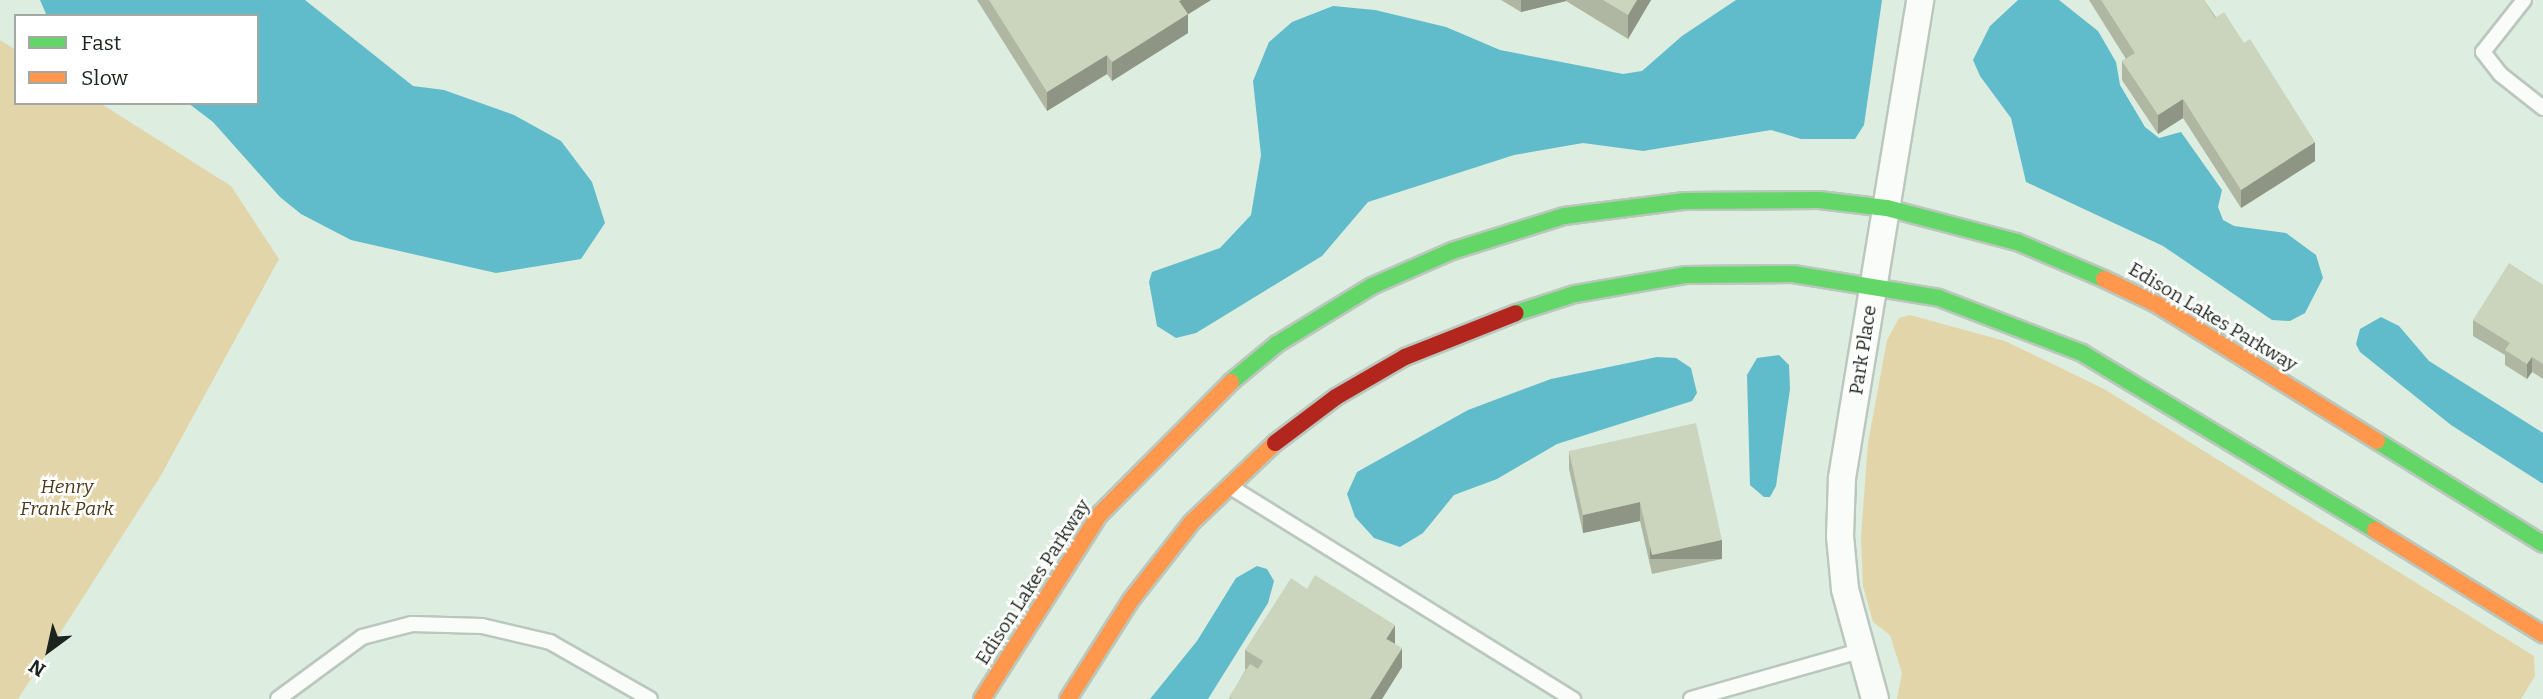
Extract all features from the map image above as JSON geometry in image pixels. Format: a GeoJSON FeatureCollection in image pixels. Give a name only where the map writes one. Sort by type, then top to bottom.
{"type":"FeatureCollection","features":[{"type":"Feature","properties":{"kind":"street","name":"Park Place"},"geometry":{"type":"LineString","coordinates":[[1875,699],[1845,589],[1842,490],[1920,0]]}},
{"type":"Feature","properties":{"kind":"street","name":"Edison Lakes Parkway"},"geometry":{"type":"LineString","coordinates":[[982,699],[1082,539],[1133,475],[1207,401],[1277,344],[1372,286],[1502,234],[1564,216],[1625,207],[1735,198],[1819,200],[1887,208],[2017,242],[2110,280],[2543,544]]}},
{"type":"Feature","properties":{"kind":"street"},"geometry":{"type":"LineString","coordinates":[[1068,699],[1161,560],[1227,485],[1336,397],[1417,352],[1542,303],[1686,275],[1793,274],[1873,285],[1939,298],[2081,353],[2543,634]]}},
{"type":"Feature","properties":{"kind":"lane"},"geometry":{"type":"LineString","coordinates":[[2524,0],[2483,52],[2500,74],[2543,108]]}},
{"type":"Feature","properties":{"kind":"lane"},"geometry":{"type":"LineString","coordinates":[[1227,485],[1573,699]]}},
{"type":"Feature","properties":{"kind":"lane"},"geometry":{"type":"LineString","coordinates":[[278,699],[362,637],[412,624],[482,626],[550,642],[650,699]]}},
{"type":"Feature","properties":{"kind":"lane"},"geometry":{"type":"LineString","coordinates":[[1691,699],[1860,651]]}},
{"type":"Feature","properties":{"kind":"green space","name":"Henry Frank Park"},"geometry":{"type":"Polygon","coordinates":[[[0,40],[14,49],[14,105],[103,105],[231,186],[279,259],[160,477],[18,699],[0,699],[0,40]]]}},
{"type":"Feature","properties":{"kind":"green space"},"geometry":{"type":"Polygon","coordinates":[[[1910,315],[2005,341],[2104,389],[2534,656],[2535,676],[2521,699],[1897,699],[1902,673],[1890,635],[1873,622],[1863,586],[1861,537],[1868,443],[1887,340],[1899,318],[1910,315]]]}},
{"type":"Feature","properties":{"kind":"water"},"geometry":{"type":"Polygon","coordinates":[[[40,0],[305,0],[413,86],[444,90],[514,115],[561,141],[592,182],[605,223],[581,259],[496,273],[351,240],[301,214],[280,197],[213,122],[191,105],[259,105],[259,14],[46,14],[40,0]]]}},
{"type":"Feature","properties":{"kind":"water"},"geometry":{"type":"Polygon","coordinates":[[[1736,0],[1882,0],[1864,125],[1855,139],[1801,139],[1771,130],[1643,151],[1583,143],[1514,155],[1368,202],[1322,256],[1196,333],[1176,338],[1157,326],[1149,282],[1152,272],[1220,248],[1251,215],[1261,155],[1253,81],[1269,42],[1292,22],[1333,6],[1375,10],[1446,27],[1500,50],[1623,74],[1642,71],[1682,36],[1736,0]]]}},
{"type":"Feature","properties":{"kind":"water"},"geometry":{"type":"Polygon","coordinates":[[[2018,0],[2059,0],[2098,31],[2116,62],[2120,85],[2145,127],[2159,138],[2181,132],[2222,190],[2218,207],[2223,220],[2234,226],[2286,233],[2316,255],[2323,278],[2305,313],[2290,321],[2272,320],[2163,246],[2026,182],[2011,118],[1980,76],[1973,60],[1990,26],[2018,0]]]}},
{"type":"Feature","properties":{"kind":"water"},"geometry":{"type":"Polygon","coordinates":[[[2381,317],[2399,326],[2429,361],[2543,433],[2543,484],[2451,425],[2360,352],[2356,344],[2360,329],[2381,317]]]}},
{"type":"Feature","properties":{"kind":"water"},"geometry":{"type":"Polygon","coordinates":[[[1779,355],[1789,365],[1790,389],[1776,486],[1770,497],[1764,497],[1750,485],[1747,375],[1757,358],[1779,355]]]}},
{"type":"Feature","properties":{"kind":"water"},"geometry":{"type":"Polygon","coordinates":[[[1657,357],[1676,358],[1691,368],[1697,393],[1692,401],[1557,444],[1497,479],[1454,495],[1423,533],[1400,547],[1374,538],[1355,517],[1347,494],[1357,472],[1468,410],[1551,379],[1657,357]]]}},
{"type":"Feature","properties":{"kind":"water"},"geometry":{"type":"Polygon","coordinates":[[[1257,566],[1267,569],[1274,581],[1268,603],[1208,699],[1150,699],[1197,641],[1236,578],[1257,566]]]}},
{"type":"Feature","properties":{"kind":"building"},"geometry":{"type":"Polygon","coordinates":[[[989,0],[1181,0],[1179,1],[1188,14],[1112,62],[1107,55],[1047,92],[989,0]]]}},
{"type":"Feature","properties":{"kind":"building"},"geometry":{"type":"Polygon","coordinates":[[[1603,0],[1637,0],[1628,15],[1603,0]]]}},
{"type":"Feature","properties":{"kind":"building"},"geometry":{"type":"Polygon","coordinates":[[[2101,0],[2204,0],[2215,18],[2224,12],[2244,43],[2250,39],[2315,142],[2241,190],[2183,99],[2158,115],[2122,61],[2135,53],[2101,0]]]}},
{"type":"Feature","properties":{"kind":"building"},"geometry":{"type":"Polygon","coordinates":[[[2509,263],[2543,285],[2543,364],[2532,357],[2527,364],[2505,350],[2510,343],[2473,320],[2509,263]]]}},
{"type":"Feature","properties":{"kind":"building"},"geometry":{"type":"Polygon","coordinates":[[[1696,423],[1722,540],[1652,555],[1640,502],[1583,515],[1569,451],[1696,423]]]}},
{"type":"Feature","properties":{"kind":"building"},"geometry":{"type":"Polygon","coordinates":[[[1315,575],[1395,625],[1386,639],[1402,648],[1370,699],[1229,697],[1250,664],[1258,669],[1263,661],[1245,650],[1291,578],[1307,589],[1315,575]]]}},
{"type":"Feature","properties":{"kind":"traffic: fast"},"geometry":{"type":"LineString","coordinates":[[1231,382],[1277,344],[1372,286],[1452,251],[1564,216],[1685,201],[1819,200],[1887,208],[2017,242],[2104,279]]}},
{"type":"Feature","properties":{"kind":"traffic: fast"},"geometry":{"type":"LineString","coordinates":[[1516,313],[1575,294],[1686,275],[1793,274],[1939,298],[2082,353],[2375,530]]}},
{"type":"Feature","properties":{"kind":"traffic: fast"},"geometry":{"type":"LineString","coordinates":[[2377,441],[2543,544]]}},
{"type":"Feature","properties":{"kind":"traffic: slow"},"geometry":{"type":"LineString","coordinates":[[2104,279],[2156,304],[2377,441]]}},
{"type":"Feature","properties":{"kind":"traffic: slow"},"geometry":{"type":"LineString","coordinates":[[982,699],[1100,514],[1231,382]]}},
{"type":"Feature","properties":{"kind":"traffic: slow"},"geometry":{"type":"LineString","coordinates":[[1068,699],[1131,600],[1192,522],[1275,443]]}},
{"type":"Feature","properties":{"kind":"traffic: slow"},"geometry":{"type":"LineString","coordinates":[[2375,530],[2543,634]]}},
{"type":"Feature","properties":{"kind":"traffic: jam"},"geometry":{"type":"LineString","coordinates":[[1275,443],[1336,397],[1405,357],[1516,313]]}}]}
